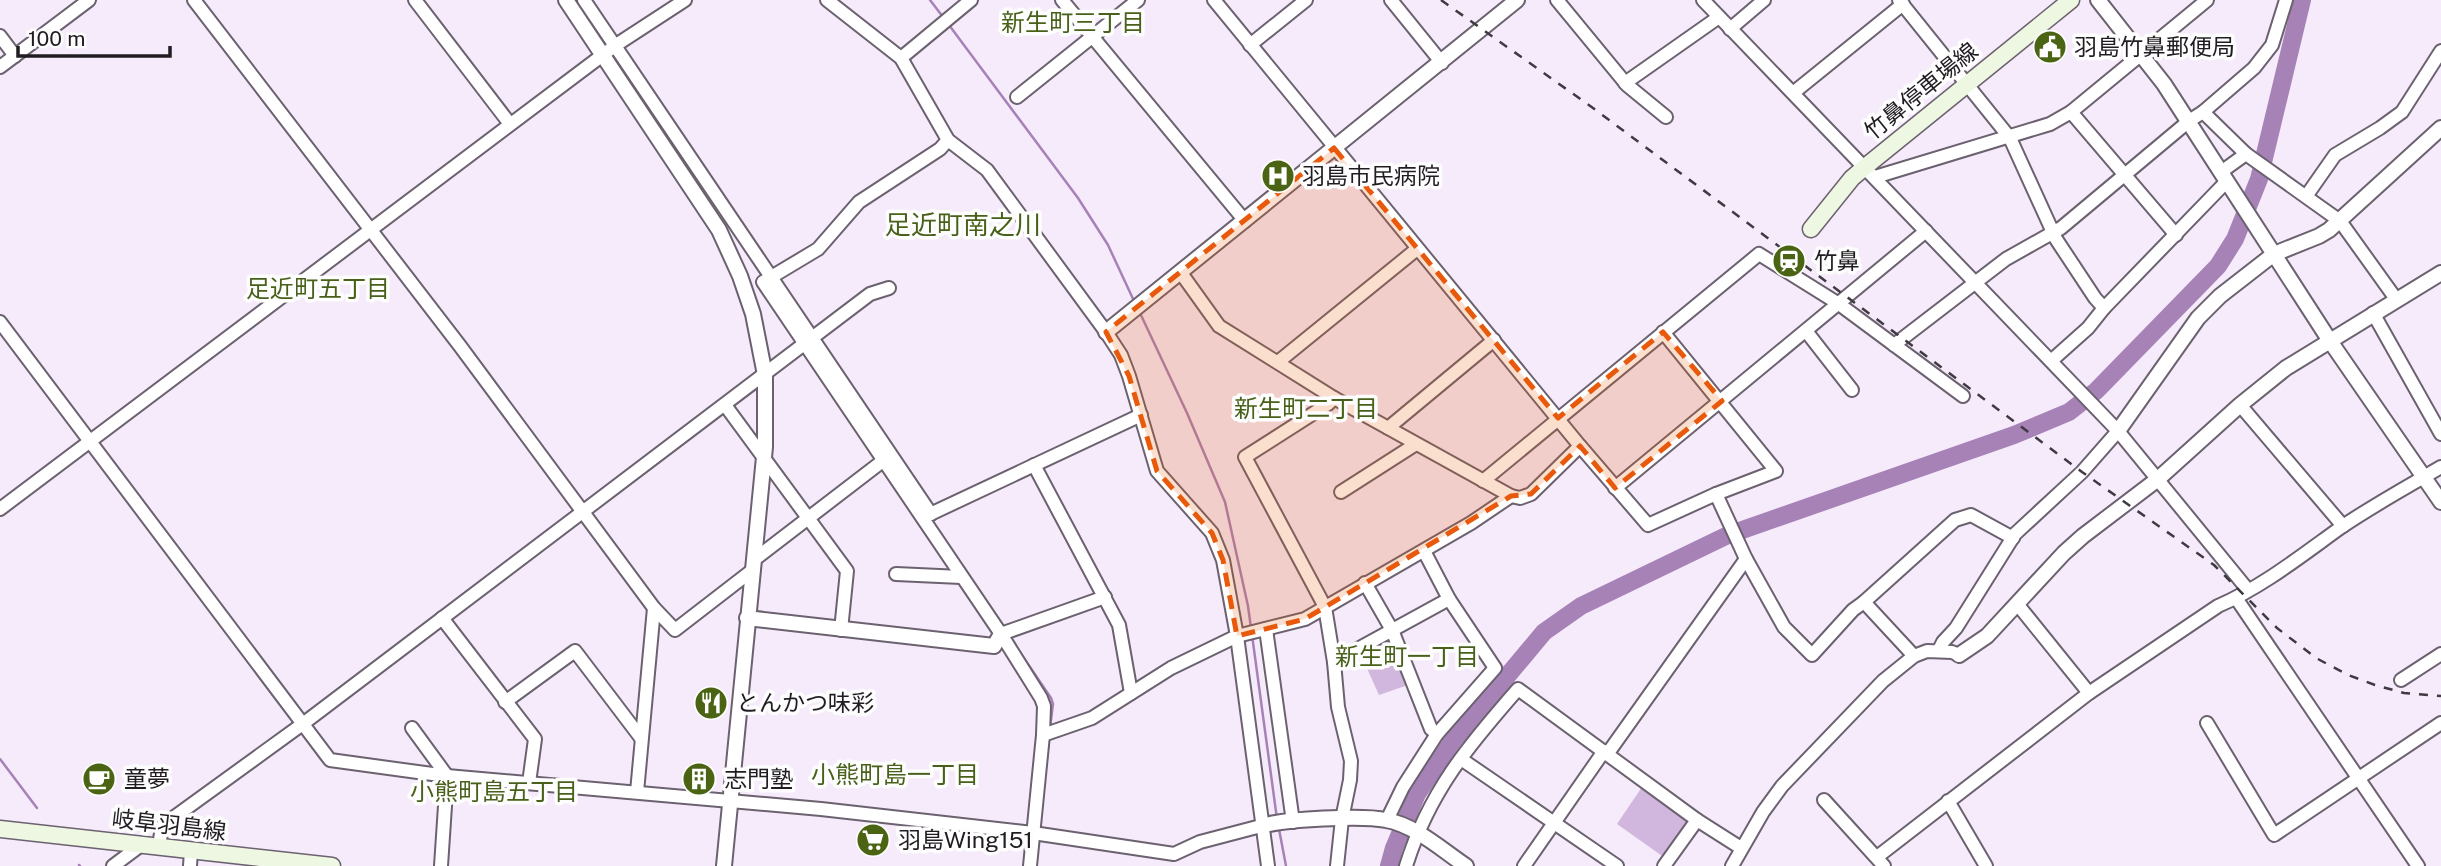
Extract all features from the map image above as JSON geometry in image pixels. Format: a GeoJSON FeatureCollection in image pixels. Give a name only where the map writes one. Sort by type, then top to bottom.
{"type":"FeatureCollection","features":[{"type":"Feature","properties":{"kind":"main road","name":"竹鼻停車場線"},"geometry":{"type":"LineString","coordinates":[[1811,229],[1852,178],[1870,172],[1966,83],[2071,0]]}},
{"type":"Feature","properties":{"kind":"main road","name":"岐阜羽島線"},"geometry":{"type":"LineString","coordinates":[[0,829],[159,847],[191,858],[332,866]]}},
{"type":"Feature","properties":{"kind":"street"},"geometry":{"type":"LineString","coordinates":[[0,67],[89,0]]}},
{"type":"Feature","properties":{"kind":"street"},"geometry":{"type":"LineString","coordinates":[[194,0],[460,346],[654,608],[675,630],[808,517],[884,460]]}},
{"type":"Feature","properties":{"kind":"street"},"geometry":{"type":"LineString","coordinates":[[415,0],[510,124]]}},
{"type":"Feature","properties":{"kind":"street"},"geometry":{"type":"LineString","coordinates":[[566,0],[719,230],[740,276],[753,314],[765,375],[764,458],[724,866]]}},
{"type":"Feature","properties":{"kind":"street"},"geometry":{"type":"LineString","coordinates":[[584,0],[770,277],[884,460],[927,516]]}},
{"type":"Feature","properties":{"kind":"street"},"geometry":{"type":"LineString","coordinates":[[0,509],[510,124],[603,55],[685,0]]}},
{"type":"Feature","properties":{"kind":"street"},"geometry":{"type":"LineString","coordinates":[[827,0],[888,45],[901,58],[948,140],[987,170],[1106,332],[1121,355],[1157,471],[1212,533],[1223,560],[1240,635],[1268,866]]}},
{"type":"Feature","properties":{"kind":"street"},"geometry":{"type":"LineString","coordinates":[[901,58],[971,0]]}},
{"type":"Feature","properties":{"kind":"street"},"geometry":{"type":"LineString","coordinates":[[1062,0],[1245,221]]}},
{"type":"Feature","properties":{"kind":"street"},"geometry":{"type":"LineString","coordinates":[[1017,97],[1138,0]]}},
{"type":"Feature","properties":{"kind":"street"},"geometry":{"type":"LineString","coordinates":[[1214,0],[1417,249],[1648,525],[1716,494],[1776,471],[1722,401],[1663,332]]}},
{"type":"Feature","properties":{"kind":"street"},"geometry":{"type":"LineString","coordinates":[[1251,45],[1306,0]]}},
{"type":"Feature","properties":{"kind":"street"},"geometry":{"type":"LineString","coordinates":[[1391,0],[1442,62]]}},
{"type":"Feature","properties":{"kind":"street"},"geometry":{"type":"LineString","coordinates":[[1106,332],[1517,0]]}},
{"type":"Feature","properties":{"kind":"street"},"geometry":{"type":"LineString","coordinates":[[1557,0],[1625,83],[1666,117]]}},
{"type":"Feature","properties":{"kind":"street"},"geometry":{"type":"LineString","coordinates":[[1703,0],[2118,431],[2248,590]]}},
{"type":"Feature","properties":{"kind":"street"},"geometry":{"type":"LineString","coordinates":[[1730,29],[1764,0]]}},
{"type":"Feature","properties":{"kind":"street"},"geometry":{"type":"LineString","coordinates":[[2098,0],[2189,121],[2330,341],[2441,502]]}},
{"type":"Feature","properties":{"kind":"street"},"geometry":{"type":"LineString","coordinates":[[1870,172],[2010,138],[2050,124],[2071,112],[2207,0]]}},
{"type":"Feature","properties":{"kind":"street"},"geometry":{"type":"LineString","coordinates":[[1894,345],[2006,260],[2054,233],[2254,68],[2272,45],[2286,0]]}},
{"type":"Feature","properties":{"kind":"street"},"geometry":{"type":"LineString","coordinates":[[1793,93],[1901,2],[2010,138],[2054,233],[2104,308]]}},
{"type":"Feature","properties":{"kind":"street"},"geometry":{"type":"LineString","coordinates":[[1625,83],[1719,16]]}},
{"type":"Feature","properties":{"kind":"street"},"geometry":{"type":"LineString","coordinates":[[0,36],[15,56]]}},
{"type":"Feature","properties":{"kind":"street"},"geometry":{"type":"LineString","coordinates":[[2307,195],[2334,155],[2381,128],[2402,112],[2441,51]]}},
{"type":"Feature","properties":{"kind":"street"},"geometry":{"type":"LineString","coordinates":[[2071,112],[2176,235]]}},
{"type":"Feature","properties":{"kind":"street"},"geometry":{"type":"LineString","coordinates":[[2203,112],[2250,157],[2340,220],[2396,299]]}},
{"type":"Feature","properties":{"kind":"street"},"geometry":{"type":"LineString","coordinates":[[1939,650],[2013,538],[2082,471],[2118,431],[2198,318],[2220,296],[2274,254],[2319,236],[2340,220],[2441,128]]}},
{"type":"Feature","properties":{"kind":"street"},"geometry":{"type":"LineString","coordinates":[[770,277],[818,249],[859,202],[940,149],[948,140]]}},
{"type":"Feature","properties":{"kind":"street"},"geometry":{"type":"LineString","coordinates":[[2051,361],[2088,328],[2104,308],[2176,235],[2224,177],[2250,157]]}},
{"type":"Feature","properties":{"kind":"street"},"geometry":{"type":"LineString","coordinates":[[1615,488],[1926,231]]}},
{"type":"Feature","properties":{"kind":"street"},"geometry":{"type":"LineString","coordinates":[[1278,362],[1417,249]]}},
{"type":"Feature","properties":{"kind":"street"},"geometry":{"type":"LineString","coordinates":[[1483,481],[1759,254],[1839,304],[1963,396]]}},
{"type":"Feature","properties":{"kind":"street"},"geometry":{"type":"LineString","coordinates":[[1181,273],[1220,326],[1334,398],[1511,496],[1520,498],[1531,494],[1580,446]]}},
{"type":"Feature","properties":{"kind":"street"},"geometry":{"type":"LineString","coordinates":[[1732,866],[1763,812],[1782,786],[1883,681],[1914,656],[1939,650],[1959,655],[1987,636],[2064,553],[2158,480],[2240,405],[2286,368],[2441,273]]}},
{"type":"Feature","properties":{"kind":"street"},"geometry":{"type":"LineString","coordinates":[[159,847],[162,826],[304,723],[870,294],[889,288]]}},
{"type":"Feature","properties":{"kind":"street"},"geometry":{"type":"LineString","coordinates":[[2373,313],[2441,434]]}},
{"type":"Feature","properties":{"kind":"street"},"geometry":{"type":"LineString","coordinates":[[0,322],[330,760],[447,776],[821,808],[1033,833],[1174,854],[1200,842],[1265,825],[1342,819],[1389,821],[1413,831],[1466,866]]}},
{"type":"Feature","properties":{"kind":"street"},"geometry":{"type":"LineString","coordinates":[[1806,331],[1852,390]]}},
{"type":"Feature","properties":{"kind":"street"},"geometry":{"type":"LineString","coordinates":[[809,341],[927,516],[961,577],[1041,698],[1044,706],[1043,735],[1030,866]]}},
{"type":"Feature","properties":{"kind":"street"},"geometry":{"type":"LineString","coordinates":[[1388,428],[1494,341]]}},
{"type":"Feature","properties":{"kind":"street"},"geometry":{"type":"LineString","coordinates":[[1334,398],[1245,457],[1325,607],[1338,707],[1351,761],[1336,866]]}},
{"type":"Feature","properties":{"kind":"street"},"geometry":{"type":"LineString","coordinates":[[726,405],[847,571],[841,630]]}},
{"type":"Feature","properties":{"kind":"street"},"geometry":{"type":"LineString","coordinates":[[2240,405],[2343,526]]}},
{"type":"Feature","properties":{"kind":"street"},"geometry":{"type":"LineString","coordinates":[[927,516],[1141,415]]}},
{"type":"Feature","properties":{"kind":"street"},"geometry":{"type":"LineString","coordinates":[[1341,492],[1416,444]]}},
{"type":"Feature","properties":{"kind":"street"},"geometry":{"type":"LineString","coordinates":[[1034,465],[1119,625],[1131,693]]}},
{"type":"Feature","properties":{"kind":"street"},"geometry":{"type":"LineString","coordinates":[[1824,800],[1881,862],[1948,801],[2089,693],[2218,606],[2236,598],[2310,552],[2343,526],[2441,467]]}},
{"type":"Feature","properties":{"kind":"street"},"geometry":{"type":"LineString","coordinates":[[1716,494],[1746,559],[1784,627],[1812,655],[1853,610],[1955,520],[1971,516],[2013,538]]}},
{"type":"Feature","properties":{"kind":"street"},"geometry":{"type":"LineString","coordinates":[[1043,735],[1092,718],[1171,668],[1240,635],[1305,619],[1471,523],[1511,496]]}},
{"type":"Feature","properties":{"kind":"street"},"geometry":{"type":"LineString","coordinates":[[1389,821],[1403,787],[1437,734],[1495,668],[1449,599],[1424,551]]}},
{"type":"Feature","properties":{"kind":"street"},"geometry":{"type":"LineString","coordinates":[[1524,866],[1746,559]]}},
{"type":"Feature","properties":{"kind":"street"},"geometry":{"type":"LineString","coordinates":[[896,575],[961,577]]}},
{"type":"Feature","properties":{"kind":"street"},"geometry":{"type":"LineString","coordinates":[[1365,583],[1392,630],[1431,729],[1437,734]]}},
{"type":"Feature","properties":{"kind":"street"},"geometry":{"type":"LineString","coordinates":[[747,618],[994,646],[1001,634],[1105,597]]}},
{"type":"Feature","properties":{"kind":"street"},"geometry":{"type":"LineString","coordinates":[[2236,598],[2418,866]]}},
{"type":"Feature","properties":{"kind":"street"},"geometry":{"type":"LineString","coordinates":[[1334,662],[1449,599]]}},
{"type":"Feature","properties":{"kind":"street"},"geometry":{"type":"LineString","coordinates":[[1864,602],[1914,656]]}},
{"type":"Feature","properties":{"kind":"street"},"geometry":{"type":"LineString","coordinates":[[2018,605],[2089,693]]}},
{"type":"Feature","properties":{"kind":"street"},"geometry":{"type":"LineString","coordinates":[[637,792],[654,608]]}},
{"type":"Feature","properties":{"kind":"street"},"geometry":{"type":"LineString","coordinates":[[442,618],[535,739],[530,783]]}},
{"type":"Feature","properties":{"kind":"street"},"geometry":{"type":"LineString","coordinates":[[1263,630],[1289,822]]}},
{"type":"Feature","properties":{"kind":"street"},"geometry":{"type":"LineString","coordinates":[[505,702],[575,651],[641,737]]}},
{"type":"Feature","properties":{"kind":"street"},"geometry":{"type":"LineString","coordinates":[[2401,680],[2441,654]]}},
{"type":"Feature","properties":{"kind":"street"},"geometry":{"type":"LineString","coordinates":[[1406,866],[1413,831],[1434,796],[1474,739],[1518,689],[1697,820],[1741,848]]}},
{"type":"Feature","properties":{"kind":"street"},"geometry":{"type":"LineString","coordinates":[[2207,723],[2274,835],[2441,723]]}},
{"type":"Feature","properties":{"kind":"street"},"geometry":{"type":"LineString","coordinates":[[412,728],[447,776],[441,866]]}},
{"type":"Feature","properties":{"kind":"street"},"geometry":{"type":"LineString","coordinates":[[1461,759],[1617,866]]}},
{"type":"Feature","properties":{"kind":"street"},"geometry":{"type":"LineString","coordinates":[[1948,801],[1986,866]]}},
{"type":"Feature","properties":{"kind":"street"},"geometry":{"type":"LineString","coordinates":[[1664,866],[1697,820]]}},
{"type":"Feature","properties":{"kind":"street"},"geometry":{"type":"LineString","coordinates":[[113,866],[141,845]]}},
{"type":"Feature","properties":{"kind":"highlighted area"},"geometry":{"type":"Polygon","coordinates":[[[1334,148],[1558,418],[1663,332],[1722,401],[1615,488],[1580,446],[1531,494],[1511,496],[1305,619],[1237,636],[1223,560],[1212,533],[1157,471],[1129,376],[1106,332],[1334,148]]]}},
{"type":"Feature","properties":{"kind":"shaded area"},"geometry":{"type":"Polygon","coordinates":[[[1388,640],[1408,685],[1379,695],[1361,655],[1388,640]]]}},
{"type":"Feature","properties":{"kind":"shaded area"},"geometry":{"type":"Polygon","coordinates":[[[1642,787],[1689,821],[1665,858],[1617,824],[1642,787]]]}},
{"type":"Feature","properties":{"kind":"waterway"},"geometry":{"type":"LineString","coordinates":[[930,0],[943,17]]}},
{"type":"Feature","properties":{"kind":"waterway"},"geometry":{"type":"LineString","coordinates":[[1389,866],[1417,794],[1452,742],[1544,632],[1581,606],[1728,535],[2014,435],[2069,412],[2096,391],[2218,266],[2235,239],[2259,179],[2302,0]]}},
{"type":"Feature","properties":{"kind":"waterway"},"geometry":{"type":"LineString","coordinates":[[949,25],[1078,198],[1108,245],[1134,301]]}},
{"type":"Feature","properties":{"kind":"waterway"},"geometry":{"type":"LineString","coordinates":[[1140,313],[1225,502],[1251,628]]}},
{"type":"Feature","properties":{"kind":"waterway"},"geometry":{"type":"LineString","coordinates":[[1252,635],[1277,819]]}},
{"type":"Feature","properties":{"kind":"waterway"},"geometry":{"type":"LineString","coordinates":[[1017,648],[1051,698],[1053,704],[1050,728]]}},
{"type":"Feature","properties":{"kind":"waterway"},"geometry":{"type":"LineString","coordinates":[[1047,759],[1049,738]]}},
{"type":"Feature","properties":{"kind":"waterway"},"geometry":{"type":"LineString","coordinates":[[0,759],[37,808]]}},
{"type":"Feature","properties":{"kind":"waterway"},"geometry":{"type":"LineString","coordinates":[[1279,829],[1286,866]]}},
{"type":"Feature","properties":{"kind":"railway"},"geometry":{"type":"LineString","coordinates":[[1441,0],[1593,108],[2082,472],[2214,565],[2277,628],[2316,658],[2348,675],[2375,685],[2404,693],[2441,696]]}},
{"type":"Feature","properties":{"kind":"place","name":"羽島竹鼻郵便局"},"geometry":{"type":"Point","coordinates":[2050,47]}},
{"type":"Feature","properties":{"kind":"place","name":"羽島市民病院"},"geometry":{"type":"Point","coordinates":[1278,176]}},
{"type":"Feature","properties":{"kind":"place","name":"竹鼻"},"geometry":{"type":"Point","coordinates":[1789,261]}},
{"type":"Feature","properties":{"kind":"place","name":"とんかつ味彩"},"geometry":{"type":"Point","coordinates":[711,703]}},
{"type":"Feature","properties":{"kind":"place","name":"童夢"},"geometry":{"type":"Point","coordinates":[99,779]}},
{"type":"Feature","properties":{"kind":"place","name":"志門塾"},"geometry":{"type":"Point","coordinates":[699,779]}},
{"type":"Feature","properties":{"kind":"place","name":"羽島Wing151"},"geometry":{"type":"Point","coordinates":[873,840]}},
{"type":"Feature","properties":{"kind":"district","name":"新生町三丁目"},"geometry":{"type":"Point","coordinates":[1073,23]}},
{"type":"Feature","properties":{"kind":"district","name":"足近町南之川"},"geometry":{"type":"Point","coordinates":[963,225]}},
{"type":"Feature","properties":{"kind":"district","name":"足近町五丁目"},"geometry":{"type":"Point","coordinates":[318,289]}},
{"type":"Feature","properties":{"kind":"district","name":"新生町二丁目"},"geometry":{"type":"Point","coordinates":[1306,409]}},
{"type":"Feature","properties":{"kind":"district","name":"新生町一丁目"},"geometry":{"type":"Point","coordinates":[1407,657]}},
{"type":"Feature","properties":{"kind":"district","name":"小熊町島一丁目"},"geometry":{"type":"Point","coordinates":[895,775]}},
{"type":"Feature","properties":{"kind":"district","name":"小熊町島五丁目"},"geometry":{"type":"Point","coordinates":[494,792]}}]}
